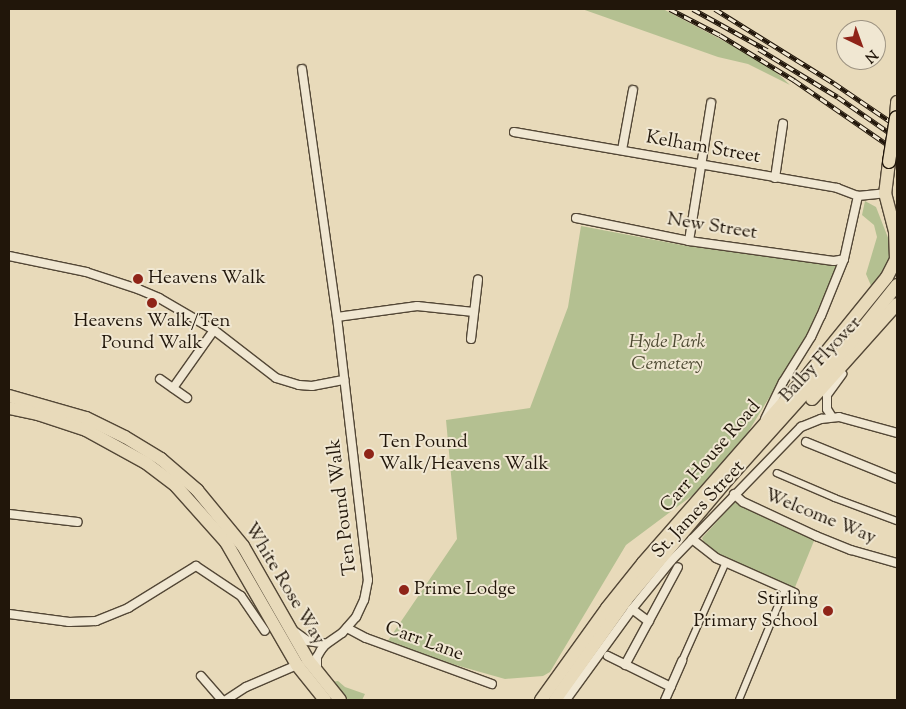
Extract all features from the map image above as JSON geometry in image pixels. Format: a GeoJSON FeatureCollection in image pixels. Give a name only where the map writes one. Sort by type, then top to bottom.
{"type":"FeatureCollection","features":[{"type":"Feature","properties":{"kind":"main road"},"geometry":{"type":"LineString","coordinates":[[896,237],[885,193],[897,102]]}},
{"type":"Feature","properties":{"kind":"main road","name":"Carr House Road"},"geometry":{"type":"LineString","coordinates":[[541,700],[607,608],[643,563],[810,372],[887,277],[896,259],[896,237]]}},
{"type":"Feature","properties":{"kind":"main road","name":"Balby Flyover"},"geometry":{"type":"LineString","coordinates":[[824,372],[897,285]]}},
{"type":"Feature","properties":{"kind":"main road","name":"Balby Flyover"},"geometry":{"type":"LineString","coordinates":[[727,480],[800,410],[872,334],[897,304]]}},
{"type":"Feature","properties":{"kind":"main road","name":"Carr House Road"},"geometry":{"type":"LineString","coordinates":[[555,700],[626,600],[727,480],[824,372]]}},
{"type":"Feature","properties":{"kind":"main road","name":"White Rose Way"},"geometry":{"type":"LineString","coordinates":[[9,396],[86,418],[125,437],[161,459],[180,475],[220,515],[243,546],[318,674],[340,700]]}},
{"type":"Feature","properties":{"kind":"main road","name":"White Rose Way"},"geometry":{"type":"LineString","coordinates":[[9,408],[38,414],[92,433],[146,463],[176,486],[226,542],[297,665],[325,700]]}},
{"type":"Feature","properties":{"kind":"street"},"geometry":{"type":"LineString","coordinates":[[9,256],[86,272],[138,289],[179,308],[214,330],[276,378],[299,385],[312,386],[344,380],[337,316],[302,69]]}},
{"type":"Feature","properties":{"kind":"street"},"geometry":{"type":"LineString","coordinates":[[622,150],[633,90]]}},
{"type":"Feature","properties":{"kind":"street"},"geometry":{"type":"LineString","coordinates":[[689,241],[711,103]]}},
{"type":"Feature","properties":{"kind":"street"},"geometry":{"type":"LineString","coordinates":[[776,178],[783,124]]}},
{"type":"Feature","properties":{"kind":"street","name":"Kelham Street"},"geometry":{"type":"LineString","coordinates":[[514,132],[837,188],[858,196],[885,193]]}},
{"type":"Feature","properties":{"kind":"street"},"geometry":{"type":"LineString","coordinates":[[762,426],[783,382],[812,337],[844,259],[858,196]]}},
{"type":"Feature","properties":{"kind":"street","name":"New Street"},"geometry":{"type":"LineString","coordinates":[[576,218],[689,241],[834,261],[844,259]]}},
{"type":"Feature","properties":{"kind":"street"},"geometry":{"type":"LineString","coordinates":[[472,339],[478,279]]}},
{"type":"Feature","properties":{"kind":"street"},"geometry":{"type":"LineString","coordinates":[[337,316],[417,306],[474,312]]}},
{"type":"Feature","properties":{"kind":"street"},"geometry":{"type":"LineString","coordinates":[[174,388],[214,330]]}},
{"type":"Feature","properties":{"kind":"street"},"geometry":{"type":"LineString","coordinates":[[832,417],[827,409],[827,395],[872,334]]}},
{"type":"Feature","properties":{"kind":"street"},"geometry":{"type":"LineString","coordinates":[[160,379],[187,398]]}},
{"type":"Feature","properties":{"kind":"street","name":"Ten Pound Walk"},"geometry":{"type":"LineString","coordinates":[[326,644],[347,628],[360,610],[368,580],[344,380]]}},
{"type":"Feature","properties":{"kind":"street","name":"St. James Street"},"geometry":{"type":"LineString","coordinates":[[566,700],[632,610],[692,539],[801,427],[832,417],[846,418],[897,434]]}},
{"type":"Feature","properties":{"kind":"street"},"geometry":{"type":"LineString","coordinates":[[806,442],[897,479]]}},
{"type":"Feature","properties":{"kind":"street"},"geometry":{"type":"LineString","coordinates":[[778,473],[835,498],[897,521]]}},
{"type":"Feature","properties":{"kind":"street","name":"Welcome Way"},"geometry":{"type":"LineString","coordinates":[[734,494],[743,502],[816,536],[851,550],[897,563]]}},
{"type":"Feature","properties":{"kind":"street"},"geometry":{"type":"LineString","coordinates":[[9,514],[78,522]]}},
{"type":"Feature","properties":{"kind":"street"},"geometry":{"type":"LineString","coordinates":[[692,539],[709,553],[795,594]]}},
{"type":"Feature","properties":{"kind":"street"},"geometry":{"type":"LineString","coordinates":[[665,700],[726,562]]}},
{"type":"Feature","properties":{"kind":"street"},"geometry":{"type":"LineString","coordinates":[[9,614],[68,622],[96,621],[128,608],[196,566],[241,596],[265,631]]}},
{"type":"Feature","properties":{"kind":"street"},"geometry":{"type":"LineString","coordinates":[[625,665],[678,567]]}},
{"type":"Feature","properties":{"kind":"street"},"geometry":{"type":"LineString","coordinates":[[739,700],[785,589]]}},
{"type":"Feature","properties":{"kind":"street"},"geometry":{"type":"LineString","coordinates":[[632,610],[649,622]]}},
{"type":"Feature","properties":{"kind":"street"},"geometry":{"type":"LineString","coordinates":[[291,628],[308,641],[326,644],[317,657],[318,674]]}},
{"type":"Feature","properties":{"kind":"street","name":"Carr Lane"},"geometry":{"type":"LineString","coordinates":[[347,628],[366,638],[492,684]]}},
{"type":"Feature","properties":{"kind":"street"},"geometry":{"type":"LineString","coordinates":[[608,656],[671,687]]}},
{"type":"Feature","properties":{"kind":"street"},"geometry":{"type":"LineString","coordinates":[[226,700],[246,687],[297,665]]}},
{"type":"Feature","properties":{"kind":"street"},"geometry":{"type":"LineString","coordinates":[[201,676],[222,700]]}},
{"type":"Feature","properties":{"kind":"green space"},"geometry":{"type":"Polygon","coordinates":[[[582,9],[663,9],[743,51],[774,70],[790,85],[748,64],[718,57],[582,9]]]}},
{"type":"Feature","properties":{"kind":"green space"},"geometry":{"type":"Polygon","coordinates":[[[865,201],[876,207],[892,248],[892,259],[872,288],[866,274],[877,237],[874,225],[862,215],[865,201]]]}},
{"type":"Feature","properties":{"kind":"green space","name":"Hyde Park Cemetery"},"geometry":{"type":"Polygon","coordinates":[[[581,226],[687,246],[837,266],[805,339],[742,442],[697,492],[626,545],[550,672],[543,676],[505,679],[385,645],[457,539],[446,420],[530,408],[568,307],[581,226]]]}},
{"type":"Feature","properties":{"kind":"green space"},"geometry":{"type":"Polygon","coordinates":[[[743,502],[816,536],[793,592],[709,553],[702,538],[734,503],[743,502]]]}},
{"type":"Feature","properties":{"kind":"green space"},"geometry":{"type":"Polygon","coordinates":[[[338,681],[345,687],[365,694],[362,700],[348,700],[332,682],[338,681]]]}},
{"type":"Feature","properties":{"kind":"railway"},"geometry":{"type":"LineString","coordinates":[[670,9],[720,35],[794,80],[897,151]]}},
{"type":"Feature","properties":{"kind":"railway"},"geometry":{"type":"LineString","coordinates":[[693,9],[767,50]]}},
{"type":"Feature","properties":{"kind":"railway"},"geometry":{"type":"LineString","coordinates":[[715,9],[834,83],[897,126]]}},
{"type":"Feature","properties":{"kind":"railway"},"geometry":{"type":"LineString","coordinates":[[759,49],[838,97],[897,138]]}},
{"type":"Feature","properties":{"kind":"place","name":"Heavens Walk"},"geometry":{"type":"Point","coordinates":[138,279]}},
{"type":"Feature","properties":{"kind":"place","name":"Heavens Walk/Ten Pound Walk"},"geometry":{"type":"Point","coordinates":[152,303]}},
{"type":"Feature","properties":{"kind":"place","name":"Ten Pound Walk/Heavens Walk"},"geometry":{"type":"Point","coordinates":[369,454]}},
{"type":"Feature","properties":{"kind":"place","name":"Prime Lodge"},"geometry":{"type":"Point","coordinates":[404,590]}},
{"type":"Feature","properties":{"kind":"place","name":"Stirling Primary School"},"geometry":{"type":"Point","coordinates":[828,611]}}]}
